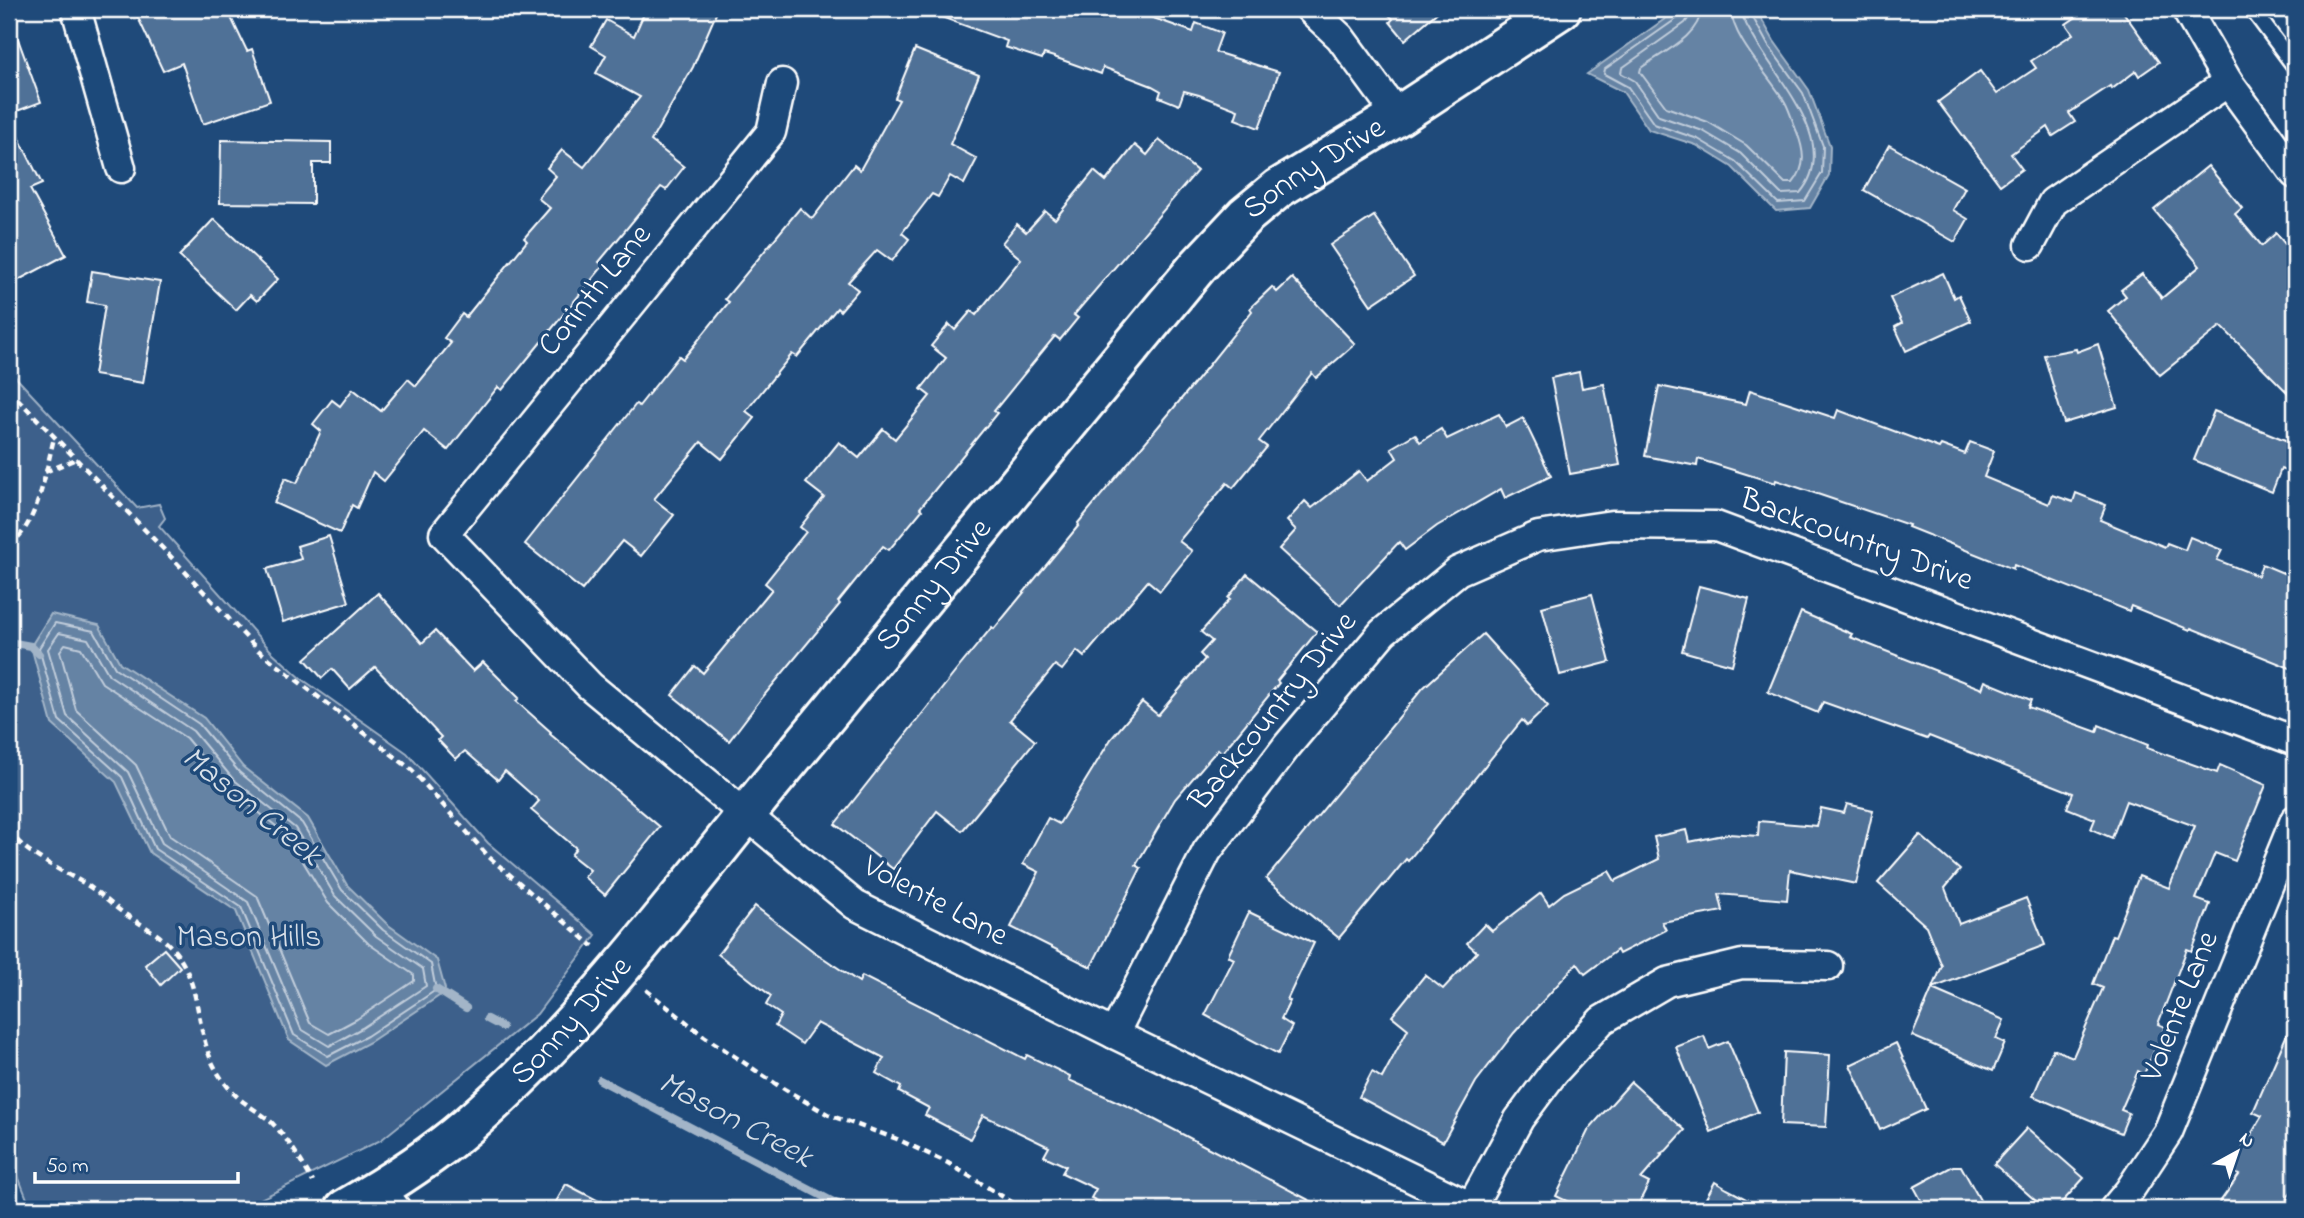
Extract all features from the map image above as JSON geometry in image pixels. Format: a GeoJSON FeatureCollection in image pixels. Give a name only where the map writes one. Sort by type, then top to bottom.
{"type":"FeatureCollection","features":[{"type":"Feature","properties":{"kind":"street"},"geometry":{"type":"LineString","coordinates":[[76,9],[121,168]]}},
{"type":"Feature","properties":{"kind":"street"},"geometry":{"type":"LineString","coordinates":[[1310,9],[1340,37],[1398,116]]}},
{"type":"Feature","properties":{"kind":"street"},"geometry":{"type":"LineString","coordinates":[[2186,9],[2228,82],[2295,174]]}},
{"type":"Feature","properties":{"kind":"street","name":"Sonny Drive"},"geometry":{"type":"LineString","coordinates":[[345,1209],[388,1199],[530,1067],[620,971],[744,816],[1198,266],[1245,216],[1279,188],[1336,151],[1398,116],[1545,13]]}},
{"type":"Feature","properties":{"kind":"street"},"geometry":{"type":"LineString","coordinates":[[2030,245],[2053,202],[2228,82]]}},
{"type":"Feature","properties":{"kind":"street","name":"Corinth Lane"},"geometry":{"type":"LineString","coordinates":[[444,534],[771,132],[782,83]]}},
{"type":"Feature","properties":{"kind":"street","name":"Backcountry Drive"},"geometry":{"type":"LineString","coordinates":[[1114,1034],[1207,851],[1287,746],[1383,632],[1458,571],[1538,536],[1612,525],[1716,526],[2295,741]]}},
{"type":"Feature","properties":{"kind":"street","name":"Volente Lane"},"geometry":{"type":"LineString","coordinates":[[444,534],[590,686],[744,816],[855,905],[1474,1208]]}},
{"type":"Feature","properties":{"kind":"street","name":"Volente Lane"},"geometry":{"type":"LineString","coordinates":[[2114,1209],[2168,1132],[2295,820]]}},
{"type":"Feature","properties":{"kind":"street"},"geometry":{"type":"LineString","coordinates":[[1474,1208],[1519,1119],[1554,1072],[1602,1020],[1667,982],[1742,964],[1828,966]]}},
{"type":"Feature","properties":{"kind":"lane"},"geometry":{"type":"LineString","coordinates":[[2252,9],[2295,67]]}},
{"type":"Feature","properties":{"kind":"path"},"geometry":{"type":"LineString","coordinates":[[9,390],[272,664],[412,770],[489,857],[593,946]]}},
{"type":"Feature","properties":{"kind":"path"},"geometry":{"type":"LineString","coordinates":[[9,545],[22,535],[40,496],[54,437]]}},
{"type":"Feature","properties":{"kind":"path"},"geometry":{"type":"LineString","coordinates":[[45,472],[76,460]]}},
{"type":"Feature","properties":{"kind":"path"},"geometry":{"type":"LineString","coordinates":[[9,831],[31,852],[91,888],[123,913],[153,931],[172,948],[187,968],[195,992],[202,1037],[213,1064],[226,1085],[273,1124],[290,1144],[313,1182]]}},
{"type":"Feature","properties":{"kind":"path"},"geometry":{"type":"LineString","coordinates":[[646,990],[704,1037],[779,1086],[829,1115],[897,1139],[957,1167],[1023,1209]]}},
{"type":"Feature","properties":{"kind":"green space","name":"Mason Hills"},"geometry":{"type":"Polygon","coordinates":[[[9,370],[137,508],[159,504],[165,518],[159,526],[272,652],[302,679],[407,753],[488,843],[596,935],[537,1014],[381,1140],[240,1209],[31,1209],[9,1153],[9,370]]]}},
{"type":"Feature","properties":{"kind":"water"},"geometry":{"type":"Polygon","coordinates":[[[1679,9],[1756,9],[1774,41],[1809,90],[1830,146],[1829,175],[1810,208],[1776,211],[1732,167],[1696,145],[1649,130],[1623,92],[1587,74],[1679,9]]]}},
{"type":"Feature","properties":{"kind":"water"},"geometry":{"type":"Polygon","coordinates":[[[51,614],[99,625],[120,663],[204,718],[243,767],[308,818],[347,885],[387,924],[437,960],[445,989],[442,994],[370,1042],[326,1065],[289,1040],[236,911],[150,853],[116,782],[52,724],[31,646],[51,614]]]}},
{"type":"Feature","properties":{"kind":"building"},"geometry":{"type":"Polygon","coordinates":[[[134,9],[227,9],[247,51],[252,49],[270,101],[203,124],[182,63],[163,71],[134,9]]]}},
{"type":"Feature","properties":{"kind":"building"},"geometry":{"type":"Polygon","coordinates":[[[646,9],[718,9],[693,67],[651,141],[684,167],[666,190],[661,187],[599,262],[603,266],[502,390],[498,387],[448,450],[424,431],[384,481],[373,472],[357,508],[352,505],[340,533],[274,503],[285,478],[297,483],[321,431],[313,424],[332,400],[340,406],[353,389],[381,411],[408,379],[416,386],[451,343],[444,338],[462,314],[466,317],[527,241],[524,238],[550,208],[538,198],[556,176],[547,168],[562,150],[584,167],[640,97],[596,73],[606,55],[591,46],[606,20],[634,36],[646,9]]]}},
{"type":"Feature","properties":{"kind":"building"},"geometry":{"type":"Polygon","coordinates":[[[1150,9],[1148,16],[1193,32],[1196,23],[1222,33],[1215,52],[1279,72],[1259,128],[1235,119],[1238,110],[1199,95],[1184,91],[1179,105],[1159,97],[1161,91],[1152,86],[1103,67],[1101,74],[1044,54],[1042,59],[1005,47],[1007,41],[925,11],[1150,9]]]}},
{"type":"Feature","properties":{"kind":"building"},"geometry":{"type":"Polygon","coordinates":[[[1383,9],[1441,9],[1405,40],[1390,22],[1393,19],[1383,9]]]}},
{"type":"Feature","properties":{"kind":"building"},"geometry":{"type":"Polygon","coordinates":[[[2088,9],[2121,9],[2159,62],[2139,76],[2136,71],[2112,89],[2110,86],[2069,113],[2075,122],[2053,136],[2048,127],[2011,154],[2022,169],[2000,185],[1938,102],[1980,71],[1997,94],[2036,68],[2031,61],[2073,34],[2066,24],[2088,9]]]}},
{"type":"Feature","properties":{"kind":"building"},"geometry":{"type":"Polygon","coordinates":[[[11,20],[41,102],[9,114],[9,21],[11,20]]]}},
{"type":"Feature","properties":{"kind":"building"},"geometry":{"type":"Polygon","coordinates":[[[915,49],[979,75],[950,144],[977,159],[964,184],[950,176],[938,197],[932,194],[902,233],[909,239],[892,261],[877,250],[848,282],[858,290],[840,311],[837,308],[797,357],[792,354],[746,411],[755,418],[722,459],[701,442],[654,499],[674,515],[641,556],[622,541],[582,590],[525,544],[636,404],[639,406],[679,356],[683,359],[729,302],[725,299],[800,208],[812,219],[854,165],[860,170],[899,100],[895,98],[915,49]]]}},
{"type":"Feature","properties":{"kind":"building"},"geometry":{"type":"Polygon","coordinates":[[[9,118],[42,184],[30,189],[66,255],[9,285],[9,118]]]}},
{"type":"Feature","properties":{"kind":"building"},"geometry":{"type":"Polygon","coordinates":[[[221,140],[331,142],[331,163],[313,163],[313,204],[220,203],[221,140]]]}},
{"type":"Feature","properties":{"kind":"building"},"geometry":{"type":"Polygon","coordinates":[[[1159,140],[1197,171],[1074,315],[1078,318],[1060,340],[1055,336],[994,411],[997,413],[920,508],[922,510],[889,550],[883,546],[838,602],[840,604],[729,741],[672,695],[695,666],[703,673],[772,589],[765,583],[806,532],[800,527],[824,497],[806,483],[839,442],[859,458],[883,429],[895,439],[930,396],[921,389],[946,358],[931,346],[949,324],[955,330],[971,311],[976,315],[1021,259],[1002,243],[1017,224],[1026,232],[1045,211],[1055,219],[1094,171],[1106,181],[1135,145],[1147,155],[1159,140]]]}},
{"type":"Feature","properties":{"kind":"building"},"geometry":{"type":"Polygon","coordinates":[[[1889,145],[1965,188],[1953,210],[1968,219],[1955,242],[1864,190],[1889,145]]]}},
{"type":"Feature","properties":{"kind":"building"},"geometry":{"type":"Polygon","coordinates":[[[2208,166],[2242,208],[2235,214],[2262,246],[2276,233],[2295,256],[2295,400],[2221,326],[2160,375],[2108,311],[2126,296],[2121,290],[2142,274],[2162,298],[2200,266],[2154,210],[2208,166]]]}},
{"type":"Feature","properties":{"kind":"building"},"geometry":{"type":"Polygon","coordinates":[[[1374,216],[1414,276],[1371,305],[1330,245],[1374,216]]]}},
{"type":"Feature","properties":{"kind":"building"},"geometry":{"type":"Polygon","coordinates":[[[214,219],[278,279],[257,301],[250,295],[236,310],[179,256],[214,219]]]}},
{"type":"Feature","properties":{"kind":"building"},"geometry":{"type":"Polygon","coordinates":[[[92,271],[160,282],[143,383],[94,375],[105,305],[87,302],[92,271]]]}},
{"type":"Feature","properties":{"kind":"building"},"geometry":{"type":"Polygon","coordinates":[[[1943,273],[1954,298],[1959,295],[1971,321],[1906,351],[1895,327],[1902,323],[1890,298],[1943,273]]]}},
{"type":"Feature","properties":{"kind":"building"},"geometry":{"type":"Polygon","coordinates":[[[1292,278],[1355,344],[1316,378],[1312,373],[1259,441],[1267,447],[1233,488],[1227,483],[1179,541],[1192,551],[1160,591],[1148,581],[1084,657],[1077,651],[1062,670],[1055,665],[1010,720],[1035,741],[962,831],[937,811],[893,869],[835,824],[960,666],[992,627],[994,629],[1192,386],[1252,311],[1250,308],[1272,287],[1277,292],[1292,278]]]}},
{"type":"Feature","properties":{"kind":"building"},"geometry":{"type":"Polygon","coordinates":[[[2098,344],[2117,407],[2064,423],[2044,355],[2076,349],[2077,352],[2098,344]]]}},
{"type":"Feature","properties":{"kind":"building"},"geometry":{"type":"Polygon","coordinates":[[[1579,372],[1582,388],[1604,384],[1620,465],[1570,474],[1551,378],[1579,372]]]}},
{"type":"Feature","properties":{"kind":"building"},"geometry":{"type":"Polygon","coordinates":[[[1659,386],[1746,404],[1750,390],[1835,418],[1838,410],[1939,448],[1941,445],[1965,454],[1970,442],[1994,451],[1984,477],[2049,504],[2053,495],[2073,502],[2076,493],[2106,505],[2100,520],[2165,547],[2167,543],[2185,550],[2190,537],[2222,550],[2217,560],[2258,576],[2262,564],[2295,578],[2295,670],[2131,606],[2129,611],[2014,565],[2013,569],[1908,527],[1909,525],[1776,480],[1775,483],[1698,459],[1697,466],[1645,456],[1659,386]]]}},
{"type":"Feature","properties":{"kind":"building"},"geometry":{"type":"Polygon","coordinates":[[[2214,411],[2295,444],[2295,475],[2281,469],[2272,492],[2194,460],[2214,411]]]}},
{"type":"Feature","properties":{"kind":"building"},"geometry":{"type":"Polygon","coordinates":[[[1499,414],[1506,427],[1523,418],[1551,476],[1505,498],[1501,489],[1437,526],[1405,550],[1399,542],[1340,605],[1279,549],[1296,530],[1287,521],[1305,501],[1312,508],[1359,471],[1367,481],[1397,458],[1391,448],[1415,434],[1420,442],[1441,429],[1447,439],[1499,414]]]}},
{"type":"Feature","properties":{"kind":"building"},"geometry":{"type":"Polygon","coordinates":[[[329,536],[349,602],[283,622],[267,569],[301,559],[297,546],[329,536]]]}},
{"type":"Feature","properties":{"kind":"building"},"geometry":{"type":"Polygon","coordinates":[[[1247,574],[1317,632],[1222,753],[1218,749],[1175,799],[1136,865],[1141,868],[1091,967],[1011,927],[1039,872],[1023,864],[1048,818],[1059,824],[1111,739],[1142,702],[1158,715],[1205,659],[1200,654],[1212,641],[1201,632],[1230,599],[1228,598],[1247,574]]]}},
{"type":"Feature","properties":{"kind":"building"},"geometry":{"type":"Polygon","coordinates":[[[1699,586],[1749,599],[1732,665],[1682,651],[1699,586]]]}},
{"type":"Feature","properties":{"kind":"building"},"geometry":{"type":"Polygon","coordinates":[[[378,593],[422,643],[435,631],[473,671],[483,662],[519,698],[516,701],[551,732],[550,734],[660,827],[605,895],[584,877],[590,870],[571,855],[576,848],[531,810],[539,801],[505,771],[498,780],[465,751],[456,759],[438,740],[441,737],[375,667],[350,689],[332,669],[322,678],[305,659],[378,593]]]}},
{"type":"Feature","properties":{"kind":"building"},"geometry":{"type":"Polygon","coordinates":[[[1592,594],[1610,662],[1560,675],[1542,607],[1592,594]]]}},
{"type":"Feature","properties":{"kind":"building"},"geometry":{"type":"Polygon","coordinates":[[[1801,612],[1852,634],[1850,637],[1982,689],[1985,681],[2031,700],[2028,707],[2097,732],[2099,725],[2148,745],[2147,748],[2217,773],[2220,765],[2266,785],[2235,861],[2215,853],[2196,899],[2210,904],[2192,951],[2187,949],[2158,1024],[2165,1027],[2144,1074],[2138,1071],[2121,1110],[2129,1113],[2121,1133],[2033,1096],[2053,1049],[2073,1057],[2103,988],[2093,984],[2139,876],[2169,888],[2195,826],[2126,801],[2112,838],[2091,829],[2095,819],[2067,808],[2073,793],[1929,736],[1927,739],[1823,702],[1818,713],[1768,692],[1801,612]]]}},
{"type":"Feature","properties":{"kind":"building"},"geometry":{"type":"Polygon","coordinates":[[[1483,634],[1548,706],[1527,726],[1522,720],[1408,861],[1406,859],[1339,938],[1266,879],[1423,688],[1483,634]]]}},
{"type":"Feature","properties":{"kind":"building"},"geometry":{"type":"Polygon","coordinates":[[[1847,804],[1873,810],[1856,884],[1790,870],[1787,900],[1719,894],[1723,911],[1662,922],[1666,930],[1619,954],[1617,950],[1585,974],[1577,963],[1514,1033],[1476,1082],[1443,1142],[1359,1097],[1372,1072],[1382,1078],[1408,1029],[1392,1016],[1425,975],[1443,989],[1477,952],[1467,943],[1485,924],[1492,931],[1541,893],[1549,905],[1564,893],[1609,871],[1615,881],[1659,859],[1654,837],[1686,830],[1689,842],[1728,834],[1758,836],[1759,821],[1817,826],[1821,808],[1844,813],[1847,804]]]}},
{"type":"Feature","properties":{"kind":"building"},"geometry":{"type":"Polygon","coordinates":[[[1920,835],[1960,870],[1945,888],[1959,924],[2026,898],[2045,945],[1933,988],[1942,966],[1926,926],[1878,883],[1920,835]]]}},
{"type":"Feature","properties":{"kind":"building"},"geometry":{"type":"Polygon","coordinates":[[[755,906],[813,951],[859,982],[862,976],[1025,1059],[1027,1055],[1070,1076],[1069,1080],[1136,1110],[1326,1209],[1114,1209],[1091,1198],[1096,1189],[1062,1173],[1066,1166],[1044,1156],[1049,1147],[983,1115],[970,1139],[925,1115],[929,1108],[899,1092],[901,1087],[876,1073],[884,1058],[817,1023],[802,1044],[775,1026],[781,1015],[766,1005],[771,996],[718,954],[755,906]]]}},
{"type":"Feature","properties":{"kind":"building"},"geometry":{"type":"Polygon","coordinates":[[[1249,912],[1314,943],[1287,1000],[1290,1001],[1281,1019],[1292,1026],[1278,1054],[1205,1015],[1234,959],[1228,956],[1249,912]]]}},
{"type":"Feature","properties":{"kind":"building"},"geometry":{"type":"Polygon","coordinates":[[[164,949],[180,967],[161,985],[145,965],[164,949]]]}},
{"type":"Feature","properties":{"kind":"building"},"geometry":{"type":"Polygon","coordinates":[[[1932,989],[2004,1020],[1996,1039],[2005,1043],[1993,1071],[1912,1036],[1932,989]]]}},
{"type":"Feature","properties":{"kind":"building"},"geometry":{"type":"Polygon","coordinates":[[[2295,1016],[2295,1185],[2281,1209],[2215,1209],[2239,1175],[2230,1170],[2262,1116],[2253,1112],[2295,1016]]]}},
{"type":"Feature","properties":{"kind":"building"},"geometry":{"type":"Polygon","coordinates":[[[1704,1036],[1709,1049],[1728,1041],[1758,1112],[1711,1132],[1676,1047],[1704,1036]]]}},
{"type":"Feature","properties":{"kind":"building"},"geometry":{"type":"Polygon","coordinates":[[[1896,1043],[1926,1109],[1880,1130],[1850,1065],[1896,1043]]]}},
{"type":"Feature","properties":{"kind":"building"},"geometry":{"type":"Polygon","coordinates":[[[1784,1052],[1830,1055],[1826,1127],[1781,1125],[1784,1052]]]}},
{"type":"Feature","properties":{"kind":"building"},"geometry":{"type":"Polygon","coordinates":[[[1631,1082],[1685,1130],[1661,1153],[1663,1154],[1641,1179],[1649,1183],[1636,1209],[1583,1209],[1556,1196],[1589,1129],[1631,1082]]]}},
{"type":"Feature","properties":{"kind":"building"},"geometry":{"type":"Polygon","coordinates":[[[2027,1128],[2084,1178],[2056,1209],[2045,1209],[1994,1164],[2027,1128]]]}},
{"type":"Feature","properties":{"kind":"building"},"geometry":{"type":"Polygon","coordinates":[[[1953,1166],[1961,1166],[1985,1209],[1926,1209],[1914,1187],[1953,1166]]]}},
{"type":"Feature","properties":{"kind":"building"},"geometry":{"type":"Polygon","coordinates":[[[1715,1182],[1727,1189],[1765,1209],[1700,1209],[1715,1182]]]}},
{"type":"Feature","properties":{"kind":"building"},"geometry":{"type":"Polygon","coordinates":[[[566,1184],[614,1209],[552,1209],[566,1184]]]}},
{"type":"Feature","properties":{"kind":"waterway","name":"Mason Creek"},"geometry":{"type":"LineString","coordinates":[[9,642],[31,646],[39,654]]}},
{"type":"Feature","properties":{"kind":"waterway","name":"Mason Creek"},"geometry":{"type":"LineString","coordinates":[[436,989],[466,1008]]}},
{"type":"Feature","properties":{"kind":"waterway","name":"Mason Creek"},"geometry":{"type":"LineString","coordinates":[[487,1019],[502,1027]]}},
{"type":"Feature","properties":{"kind":"waterway","name":"Mason Creek"},"geometry":{"type":"LineString","coordinates":[[600,1080],[847,1209]]}}]}
